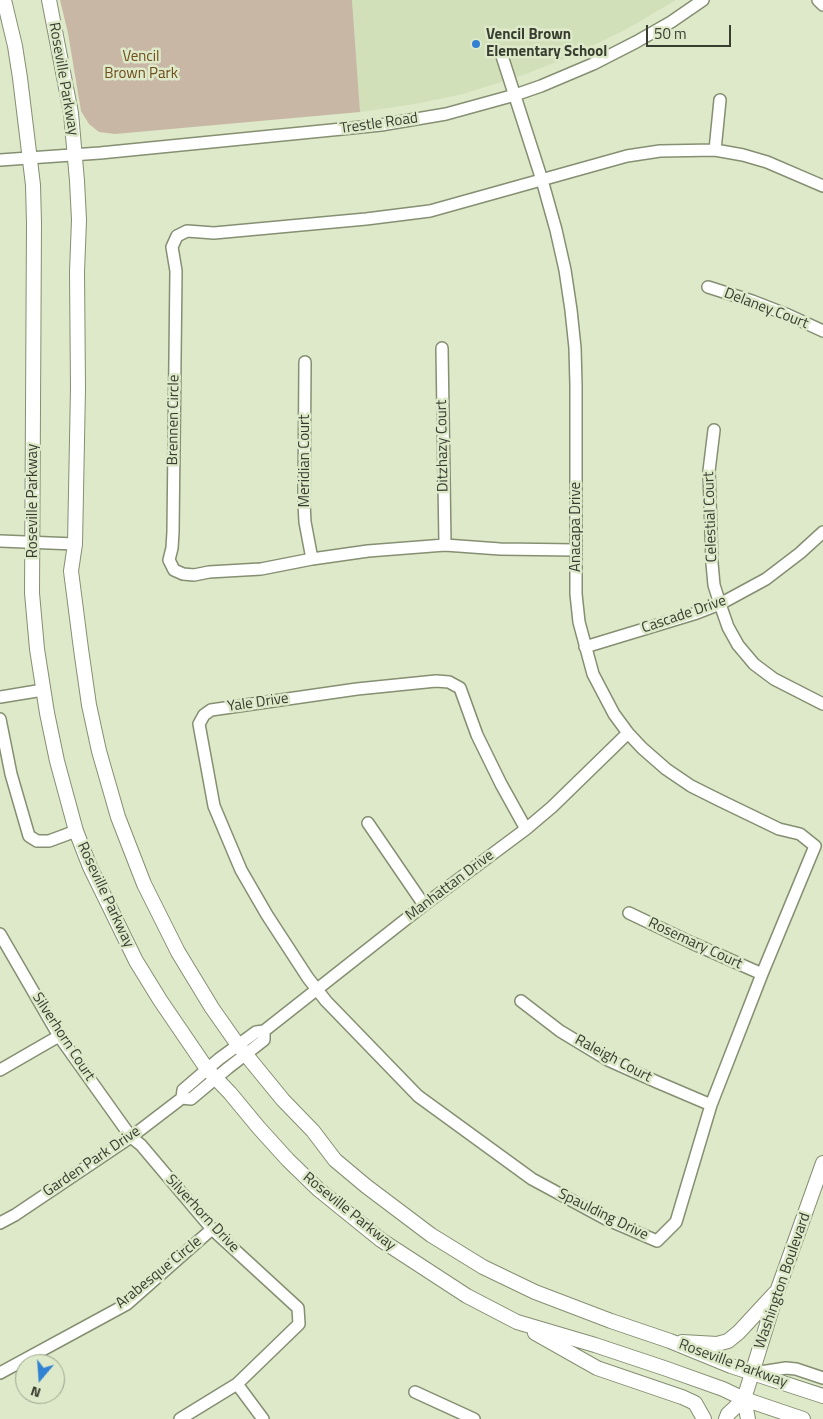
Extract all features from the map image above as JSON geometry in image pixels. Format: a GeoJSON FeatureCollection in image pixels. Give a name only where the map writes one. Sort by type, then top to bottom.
{"type":"FeatureCollection","features":[{"type":"Feature","properties":{"kind":"main road","name":"Roseville Parkway"},"geometry":{"type":"LineString","coordinates":[[4,0],[20,78],[33,186],[32,593],[37,649],[57,761],[76,831],[90,866],[136,961],[160,1000],[211,1074],[230,1093],[258,1128],[318,1189],[381,1240],[459,1291],[517,1322],[664,1368],[723,1389],[744,1399],[803,1419]]}},
{"type":"Feature","properties":{"kind":"main road","name":"Roseville Parkway"},"geometry":{"type":"LineString","coordinates":[[49,0],[71,114],[79,220],[75,544],[71,571],[89,704],[99,751],[118,817],[144,884],[173,943],[194,980],[242,1050],[283,1100],[313,1131],[335,1160],[431,1235],[484,1267],[535,1292],[611,1322],[670,1341],[752,1374],[823,1396]]}},
{"type":"Feature","properties":{"kind":"main road","name":"Washington Boulevard"},"geometry":{"type":"LineString","coordinates":[[748,1419],[744,1399],[778,1289],[823,1163]]}},
{"type":"Feature","properties":{"kind":"main road"},"geometry":{"type":"LineString","coordinates":[[670,1341],[717,1344],[728,1341],[739,1332],[778,1289]]}},
{"type":"Feature","properties":{"kind":"main road"},"geometry":{"type":"LineString","coordinates":[[517,1322],[597,1368],[682,1397],[695,1404],[704,1419]]}},
{"type":"Feature","properties":{"kind":"main road","name":"Washington Boulevard"},"geometry":{"type":"LineString","coordinates":[[726,1419],[728,1414],[744,1399]]}},
{"type":"Feature","properties":{"kind":"street","name":"Trestle Road"},"geometry":{"type":"LineString","coordinates":[[0,160],[381,125],[446,114],[515,95],[566,76],[609,56],[671,22],[703,0]]}},
{"type":"Feature","properties":{"kind":"street"},"geometry":{"type":"LineString","coordinates":[[818,0],[823,5]]}},
{"type":"Feature","properties":{"kind":"street","name":"Anacapa Drive"},"geometry":{"type":"LineString","coordinates":[[502,56],[542,180],[565,270],[575,348],[576,594],[579,622],[593,674],[614,714],[628,733],[666,769],[691,786],[779,829],[800,834],[815,846]]}},
{"type":"Feature","properties":{"kind":"street"},"geometry":{"type":"LineString","coordinates":[[715,150],[720,100]]}},
{"type":"Feature","properties":{"kind":"street","name":"Brennen Circle"},"geometry":{"type":"LineString","coordinates":[[576,550],[500,549],[445,545],[368,551],[261,569],[209,572],[194,575],[183,574],[174,570],[169,560],[173,532],[176,271],[172,247],[177,236],[187,231],[214,233],[421,212],[635,155],[660,151],[715,150],[743,156],[766,162],[823,186]]}},
{"type":"Feature","properties":{"kind":"street","name":"Delaney Court"},"geometry":{"type":"LineString","coordinates":[[708,287],[788,315],[823,332]]}},
{"type":"Feature","properties":{"kind":"street","name":"Ditzhazy Court"},"geometry":{"type":"LineString","coordinates":[[442,348],[445,545]]}},
{"type":"Feature","properties":{"kind":"street","name":"Meridian Court"},"geometry":{"type":"LineString","coordinates":[[305,362],[304,503],[305,522],[312,559]]}},
{"type":"Feature","properties":{"kind":"street","name":"Celestial Court"},"geometry":{"type":"LineString","coordinates":[[714,430],[709,471],[712,563],[714,585],[728,627],[738,644],[754,664],[774,679],[823,704]]}},
{"type":"Feature","properties":{"kind":"street","name":"Cascade Drive"},"geometry":{"type":"LineString","coordinates":[[585,646],[697,613],[720,604],[766,579],[800,553],[823,532]]}},
{"type":"Feature","properties":{"kind":"street"},"geometry":{"type":"LineString","coordinates":[[0,541],[75,544]]}},
{"type":"Feature","properties":{"kind":"street","name":"Yale Drive"},"geometry":{"type":"LineString","coordinates":[[317,989],[267,914],[242,870],[214,806],[199,724],[204,715],[211,710],[356,689],[436,681],[449,682],[460,688],[477,735],[526,829]]}},
{"type":"Feature","properties":{"kind":"street"},"geometry":{"type":"LineString","coordinates":[[0,697],[43,690]]}},
{"type":"Feature","properties":{"kind":"street"},"geometry":{"type":"LineString","coordinates":[[0,719],[11,774],[29,836],[37,841],[48,842],[76,831]]}},
{"type":"Feature","properties":{"kind":"street","name":"Manhattan Drive"},"geometry":{"type":"LineString","coordinates":[[219,1059],[264,1040],[264,1032],[317,989],[424,905],[526,829],[628,733]]}},
{"type":"Feature","properties":{"kind":"street"},"geometry":{"type":"LineString","coordinates":[[368,823],[424,905]]}},
{"type":"Feature","properties":{"kind":"street","name":"Spaulding Drive"},"geometry":{"type":"LineString","coordinates":[[317,989],[326,1001],[418,1096],[532,1179],[606,1219],[657,1241],[676,1222],[712,1105],[762,974],[815,846]]}},
{"type":"Feature","properties":{"kind":"street","name":"Rosemary Court"},"geometry":{"type":"LineString","coordinates":[[629,913],[762,974]]}},
{"type":"Feature","properties":{"kind":"street","name":"Silverhorn Court"},"geometry":{"type":"LineString","coordinates":[[0,934],[59,1036],[131,1137]]}},
{"type":"Feature","properties":{"kind":"street","name":"Raleigh Court"},"geometry":{"type":"LineString","coordinates":[[521,1001],[560,1031],[608,1060],[712,1105]]}},
{"type":"Feature","properties":{"kind":"street"},"geometry":{"type":"LineString","coordinates":[[0,1070],[59,1036]]}},
{"type":"Feature","properties":{"kind":"street","name":"Manhattan Drive"},"geometry":{"type":"LineString","coordinates":[[228,1068],[242,1050]]}},
{"type":"Feature","properties":{"kind":"street","name":"Garden Park Drive"},"geometry":{"type":"LineString","coordinates":[[211,1074],[219,1059]]}},
{"type":"Feature","properties":{"kind":"street","name":"Garden Park Drive"},"geometry":{"type":"LineString","coordinates":[[0,1223],[15,1215],[131,1137],[182,1098],[183,1090],[211,1074],[228,1068]]}},
{"type":"Feature","properties":{"kind":"street","name":"Silverhorn Drive"},"geometry":{"type":"LineString","coordinates":[[131,1137],[141,1145],[212,1230],[298,1308],[299,1324],[237,1384]]}},
{"type":"Feature","properties":{"kind":"street","name":"Arabesque Circle"},"geometry":{"type":"LineString","coordinates":[[0,1373],[127,1304],[212,1230]]}},
{"type":"Feature","properties":{"kind":"street"},"geometry":{"type":"LineString","coordinates":[[752,1374],[786,1368],[796,1369],[823,1378]]}},
{"type":"Feature","properties":{"kind":"street"},"geometry":{"type":"LineString","coordinates":[[180,1419],[237,1384],[263,1419]]}},
{"type":"Feature","properties":{"kind":"street"},"geometry":{"type":"LineString","coordinates":[[415,1392],[474,1419]]}},
{"type":"Feature","properties":{"kind":"shaded area","name":"Vencil Brown Elementary School"},"geometry":{"type":"Polygon","coordinates":[[[352,0],[676,0],[625,30],[569,57],[523,75],[463,94],[415,104],[360,112],[352,0]]]}},
{"type":"Feature","properties":{"kind":"green space","name":"Vencil Brown Park"},"geometry":{"type":"Polygon","coordinates":[[[60,0],[352,0],[360,112],[115,134],[99,132],[89,124],[81,111],[68,33],[60,0]]]}},
{"type":"Feature","properties":{"kind":"place","name":"Vencil Brown Elementary School"},"geometry":{"type":"Point","coordinates":[476,44]}}]}
